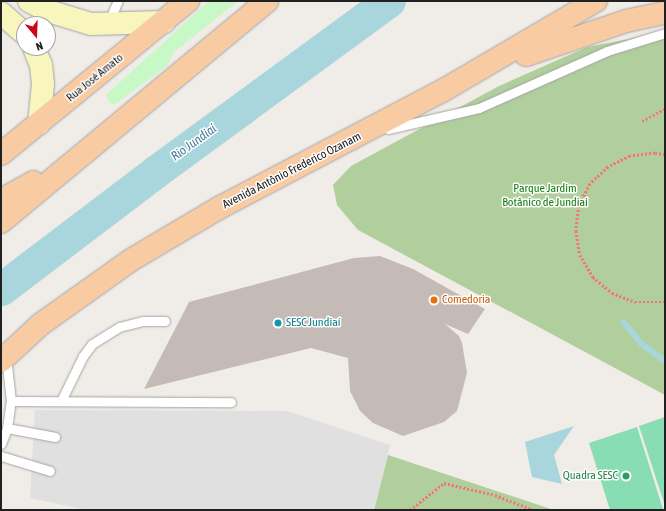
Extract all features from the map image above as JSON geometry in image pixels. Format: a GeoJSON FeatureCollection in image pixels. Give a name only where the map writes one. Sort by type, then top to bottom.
{"type":"FeatureCollection","features":[{"type":"Feature","properties":{"kind":"main road"},"geometry":{"type":"LineString","coordinates":[[29,1],[48,11],[84,22],[164,22]]}},
{"type":"Feature","properties":{"kind":"main road","name":"Rua José Amato"},"geometry":{"type":"LineString","coordinates":[[1,154],[188,1]]}},
{"type":"Feature","properties":{"kind":"main road"},"geometry":{"type":"LineString","coordinates":[[1,222],[267,1]]}},
{"type":"Feature","properties":{"kind":"main road","name":"Avenida Antônio Frederico Ozanam"},"geometry":{"type":"LineString","coordinates":[[3,358],[41,324],[131,260],[219,208],[365,133],[444,90],[596,1]]}},
{"type":"Feature","properties":{"kind":"main road"},"geometry":{"type":"LineString","coordinates":[[1,13],[16,26]]}},
{"type":"Feature","properties":{"kind":"main road"},"geometry":{"type":"LineString","coordinates":[[444,90],[550,45],[626,21],[665,13]]}},
{"type":"Feature","properties":{"kind":"main road"},"geometry":{"type":"LineString","coordinates":[[37,56],[41,65],[43,84],[39,124]]}},
{"type":"Feature","properties":{"kind":"main road"},"geometry":{"type":"LineString","coordinates":[[1,200],[81,154]]}},
{"type":"Feature","properties":{"kind":"lane"},"geometry":{"type":"LineString","coordinates":[[108,23],[118,1]]}},
{"type":"Feature","properties":{"kind":"lane"},"geometry":{"type":"LineString","coordinates":[[365,133],[479,108],[607,51],[665,33]]}},
{"type":"Feature","properties":{"kind":"lane"},"geometry":{"type":"LineString","coordinates":[[61,401],[83,356],[92,344],[119,327],[143,321],[165,321]]}},
{"type":"Feature","properties":{"kind":"lane"},"geometry":{"type":"LineString","coordinates":[[1,444],[7,428],[11,400],[3,358]]}},
{"type":"Feature","properties":{"kind":"lane"},"geometry":{"type":"LineString","coordinates":[[11,400],[231,402]]}},
{"type":"Feature","properties":{"kind":"lane"},"geometry":{"type":"LineString","coordinates":[[7,428],[55,437]]}},
{"type":"Feature","properties":{"kind":"lane"},"geometry":{"type":"LineString","coordinates":[[1,456],[50,470]]}},
{"type":"Feature","properties":{"kind":"path"},"geometry":{"type":"LineString","coordinates":[[642,121],[665,109]]}},
{"type":"Feature","properties":{"kind":"path"},"geometry":{"type":"LineString","coordinates":[[665,155],[655,153],[630,156],[608,167],[590,184],[579,206],[576,231],[580,255],[593,277],[612,293],[635,302],[665,302]]}},
{"type":"Feature","properties":{"kind":"path"},"geometry":{"type":"LineString","coordinates":[[410,510],[444,483],[495,495],[533,510]]}},
{"type":"Feature","properties":{"kind":"green space"},"geometry":{"type":"Polygon","coordinates":[[[209,1],[238,1],[174,52],[167,66],[114,105],[109,102],[106,95],[209,1]]]}},
{"type":"Feature","properties":{"kind":"green space","name":"Parque Jardim Botânico de Jundiaí"},"geometry":{"type":"Polygon","coordinates":[[[665,32],[665,395],[358,230],[337,205],[333,185],[351,166],[499,86],[587,47],[665,32]]]}},
{"type":"Feature","properties":{"kind":"green space"},"geometry":{"type":"Polygon","coordinates":[[[665,417],[665,506],[639,426],[665,417]]]}},
{"type":"Feature","properties":{"kind":"green space","name":"Quadra SESC"},"geometry":{"type":"Polygon","coordinates":[[[637,427],[663,509],[610,510],[589,443],[637,427]]]}},
{"type":"Feature","properties":{"kind":"green space"},"geometry":{"type":"Polygon","coordinates":[[[388,455],[554,510],[374,510],[388,455]]]}},
{"type":"Feature","properties":{"kind":"shaded area"},"geometry":{"type":"Polygon","coordinates":[[[35,410],[287,411],[390,445],[374,510],[87,510],[30,498],[35,410]]]}},
{"type":"Feature","properties":{"kind":"water"},"geometry":{"type":"Polygon","coordinates":[[[574,426],[554,455],[562,484],[532,477],[525,442],[574,426]]]}},
{"type":"Feature","properties":{"kind":"building","name":"SESC Jundiaí"},"geometry":{"type":"Polygon","coordinates":[[[380,256],[413,269],[485,309],[468,334],[445,324],[459,336],[462,343],[467,373],[457,411],[444,422],[403,436],[373,423],[360,411],[350,391],[348,358],[311,348],[144,389],[189,302],[354,258],[380,256]]]}},
{"type":"Feature","properties":{"kind":"waterway","name":"Rio Jundiaí"},"geometry":{"type":"LineString","coordinates":[[1,289],[155,172],[389,1]]}},
{"type":"Feature","properties":{"kind":"waterway"},"geometry":{"type":"LineString","coordinates":[[624,322],[642,344],[665,361]]}},
{"type":"Feature","properties":{"kind":"place","name":"Comedoria"},"geometry":{"type":"Point","coordinates":[434,300]}},
{"type":"Feature","properties":{"kind":"place","name":"SESC Jundiaí"},"geometry":{"type":"Point","coordinates":[278,323]}},
{"type":"Feature","properties":{"kind":"place","name":"Quadra SESC"},"geometry":{"type":"Point","coordinates":[626,476]}}]}
